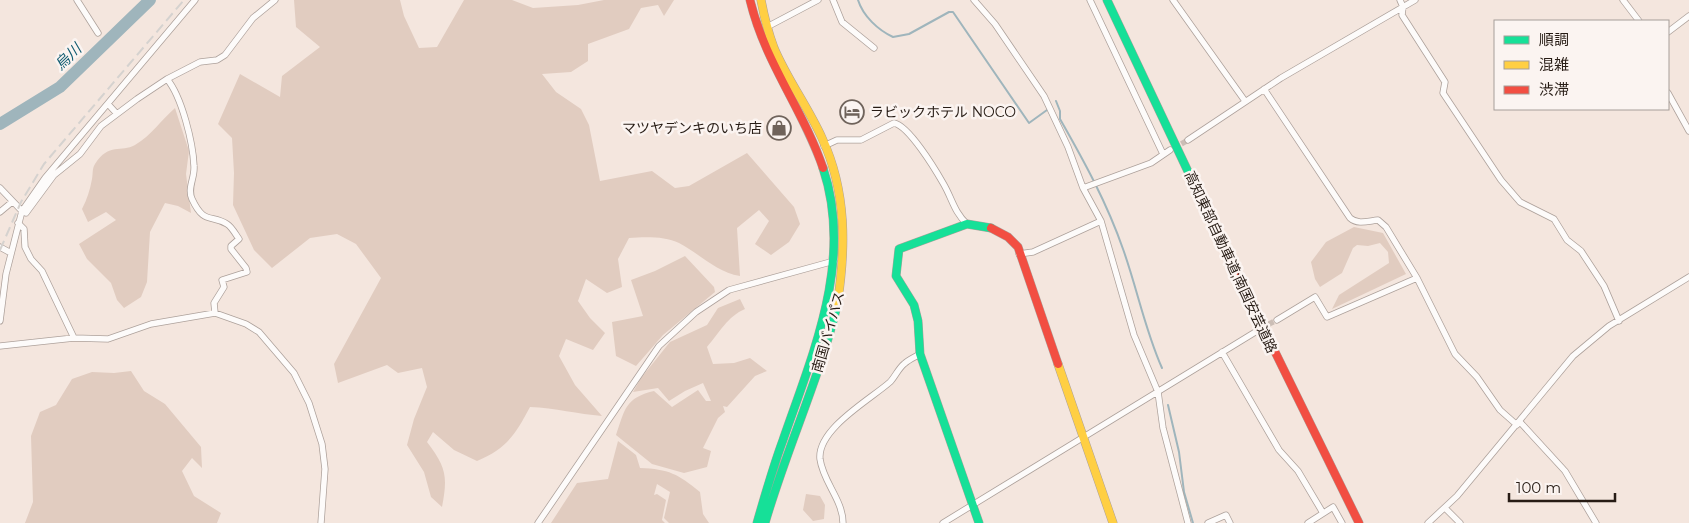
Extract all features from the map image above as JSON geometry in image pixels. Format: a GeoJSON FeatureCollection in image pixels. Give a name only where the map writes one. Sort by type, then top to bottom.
{"type":"FeatureCollection","features":[{"type":"Feature","properties":{"kind":"main road","name":"南国バイパス"},"geometry":{"type":"LineString","coordinates":[[750,0],[756,22],[774,66],[817,149],[832,200],[834,261],[833,287],[824,327],[778,448],[757,523]]}},
{"type":"Feature","properties":{"kind":"main road","name":"南国バイパス"},"geometry":{"type":"LineString","coordinates":[[761,0],[767,27],[783,65],[825,146],[835,170],[843,223],[845,255],[841,294],[826,349],[774,488],[765,523]]}},
{"type":"Feature","properties":{"kind":"main road","name":"高知東部自動車道;南国安芸道路"},"geometry":{"type":"LineString","coordinates":[[1107,0],[1265,335],[1359,523]]}},
{"type":"Feature","properties":{"kind":"main road"},"geometry":{"type":"LineString","coordinates":[[979,523],[920,354],[918,321],[914,305],[896,276],[899,249],[967,224],[974,224],[1004,234],[1018,247],[1113,523]]}},
{"type":"Feature","properties":{"kind":"street"},"geometry":{"type":"LineString","coordinates":[[77,0],[98,33]]}},
{"type":"Feature","properties":{"kind":"street"},"geometry":{"type":"LineString","coordinates":[[0,321],[11,253],[22,211],[45,178],[195,0]]}},
{"type":"Feature","properties":{"kind":"street"},"geometry":{"type":"LineString","coordinates":[[0,188],[12,202],[26,213],[54,175],[80,154],[95,132],[117,114],[167,80],[200,62],[217,60],[225,55],[253,18],[275,0]]}},
{"type":"Feature","properties":{"kind":"street"},"geometry":{"type":"LineString","coordinates":[[767,27],[818,0]]}},
{"type":"Feature","properties":{"kind":"street"},"geometry":{"type":"LineString","coordinates":[[834,0],[842,22],[874,48]]}},
{"type":"Feature","properties":{"kind":"street"},"geometry":{"type":"LineString","coordinates":[[974,0],[995,24],[1044,96],[1068,147],[1084,188],[1101,221],[1134,335],[1158,392],[1163,428],[1188,523]]}},
{"type":"Feature","properties":{"kind":"street"},"geometry":{"type":"LineString","coordinates":[[1090,0],[1163,154]]}},
{"type":"Feature","properties":{"kind":"street"},"geometry":{"type":"LineString","coordinates":[[1173,0],[1245,101]]}},
{"type":"Feature","properties":{"kind":"street"},"geometry":{"type":"LineString","coordinates":[[1400,0],[1403,7],[1402,15],[1445,82],[1443,93],[1501,180],[1520,202],[1554,219],[1568,240],[1581,251],[1604,286],[1619,320]]}},
{"type":"Feature","properties":{"kind":"street"},"geometry":{"type":"LineString","coordinates":[[1188,140],[1264,89],[1415,0]]}},
{"type":"Feature","properties":{"kind":"street"},"geometry":{"type":"LineString","coordinates":[[1623,0],[1638,20]]}},
{"type":"Feature","properties":{"kind":"street"},"geometry":{"type":"LineString","coordinates":[[1669,31],[1689,16]]}},
{"type":"Feature","properties":{"kind":"street"},"geometry":{"type":"LineString","coordinates":[[167,80],[171,85],[186,123],[192,146],[194,167],[189,190],[192,198],[197,209],[208,220],[228,224],[239,239],[231,246],[231,249],[247,272],[222,280],[224,287],[214,303],[215,313]]}},
{"type":"Feature","properties":{"kind":"street"},"geometry":{"type":"LineString","coordinates":[[1264,89],[1350,218],[1355,222],[1378,220],[1382,222],[1417,278],[1455,354],[1477,377],[1500,410],[1519,424],[1565,471],[1596,523]]}},
{"type":"Feature","properties":{"kind":"street"},"geometry":{"type":"LineString","coordinates":[[1669,95],[1689,131]]}},
{"type":"Feature","properties":{"kind":"street"},"geometry":{"type":"LineString","coordinates":[[108,104],[117,114]]}},
{"type":"Feature","properties":{"kind":"street"},"geometry":{"type":"LineString","coordinates":[[817,149],[837,140],[858,141],[894,123],[900,124],[913,137],[944,184],[956,214],[967,224]]}},
{"type":"Feature","properties":{"kind":"street"},"geometry":{"type":"LineString","coordinates":[[1084,188],[1100,180],[1151,163],[1170,150]]}},
{"type":"Feature","properties":{"kind":"street"},"geometry":{"type":"LineString","coordinates":[[0,212],[12,202]]}},
{"type":"Feature","properties":{"kind":"street"},"geometry":{"type":"LineString","coordinates":[[1019,254],[1032,252],[1101,221]]}},
{"type":"Feature","properties":{"kind":"street"},"geometry":{"type":"LineString","coordinates":[[18,223],[24,229],[25,247],[42,271],[74,338]]}},
{"type":"Feature","properties":{"kind":"street"},"geometry":{"type":"LineString","coordinates":[[0,248],[11,253]]}},
{"type":"Feature","properties":{"kind":"street"},"geometry":{"type":"LineString","coordinates":[[538,523],[659,346],[684,323],[716,297],[729,290],[834,261]]}},
{"type":"Feature","properties":{"kind":"street"},"geometry":{"type":"LineString","coordinates":[[1428,523],[1445,508],[1519,424],[1573,356],[1619,320],[1689,277]]}},
{"type":"Feature","properties":{"kind":"street"},"geometry":{"type":"LineString","coordinates":[[1277,320],[1315,297],[1328,317],[1417,278]]}},
{"type":"Feature","properties":{"kind":"street"},"geometry":{"type":"LineString","coordinates":[[0,346],[74,338],[108,339],[151,324],[215,313],[246,324],[259,332],[300,382],[309,403],[322,444],[324,489],[321,523]]}},
{"type":"Feature","properties":{"kind":"street"},"geometry":{"type":"LineString","coordinates":[[943,523],[974,506],[1257,331]]}},
{"type":"Feature","properties":{"kind":"street"},"geometry":{"type":"LineString","coordinates":[[1222,352],[1279,450],[1298,470],[1323,512]]}},
{"type":"Feature","properties":{"kind":"street"},"geometry":{"type":"LineString","coordinates":[[843,523],[842,511],[821,466],[821,447],[837,425],[867,397],[890,382],[904,364],[920,354]]}},
{"type":"Feature","properties":{"kind":"street"},"geometry":{"type":"LineString","coordinates":[[1308,523],[1333,507],[1342,523]]}},
{"type":"Feature","properties":{"kind":"street"},"geometry":{"type":"LineString","coordinates":[[1445,508],[1460,523]]}},
{"type":"Feature","properties":{"kind":"street"},"geometry":{"type":"LineString","coordinates":[[1208,523],[1226,515],[1230,523]]}},
{"type":"Feature","properties":{"kind":"shaded area"},"geometry":{"type":"Polygon","coordinates":[[[294,0],[400,0],[404,16],[419,48],[437,47],[464,0],[512,0],[533,8],[578,5],[604,0],[674,0],[664,16],[658,5],[641,8],[629,29],[588,44],[588,61],[571,72],[542,74],[556,92],[581,109],[589,125],[600,181],[652,171],[675,188],[689,186],[747,153],[794,207],[800,224],[789,242],[771,255],[755,244],[769,221],[759,210],[737,228],[740,276],[723,271],[679,243],[667,239],[629,238],[618,259],[622,287],[607,293],[586,279],[578,301],[590,318],[605,333],[593,350],[566,339],[559,356],[575,385],[602,416],[530,407],[509,440],[496,451],[477,461],[454,450],[433,432],[427,442],[442,465],[444,472],[445,487],[442,507],[431,497],[424,472],[407,445],[414,419],[427,387],[422,368],[398,373],[387,365],[338,383],[334,364],[381,278],[356,244],[337,234],[310,238],[272,268],[254,250],[233,205],[232,138],[218,124],[240,74],[280,97],[282,76],[320,47],[296,27],[294,0]]]}},
{"type":"Feature","properties":{"kind":"shaded area"},"geometry":{"type":"Polygon","coordinates":[[[175,108],[189,151],[186,174],[191,213],[178,206],[165,203],[150,232],[147,282],[141,297],[124,308],[117,300],[111,283],[87,259],[79,244],[116,220],[106,212],[88,222],[82,209],[89,191],[94,166],[100,157],[110,150],[135,145],[146,137],[175,108]]]}},
{"type":"Feature","properties":{"kind":"shaded area"},"geometry":{"type":"Polygon","coordinates":[[[1354,227],[1383,233],[1406,274],[1332,309],[1339,295],[1389,263],[1388,252],[1380,243],[1368,246],[1357,245],[1353,248],[1342,273],[1320,287],[1315,279],[1311,262],[1326,242],[1354,227]]]}},
{"type":"Feature","properties":{"kind":"shaded area"},"geometry":{"type":"Polygon","coordinates":[[[685,256],[714,287],[715,292],[663,335],[636,366],[616,356],[612,322],[643,316],[631,280],[655,271],[685,256]]]}},
{"type":"Feature","properties":{"kind":"shaded area"},"geometry":{"type":"Polygon","coordinates":[[[740,299],[745,309],[724,325],[707,347],[713,364],[734,363],[750,358],[767,371],[755,376],[727,407],[723,406],[725,412],[718,418],[703,448],[711,451],[707,467],[684,473],[652,464],[616,435],[624,411],[632,401],[637,397],[654,391],[672,407],[698,390],[706,401],[711,401],[703,383],[669,401],[658,388],[633,392],[641,378],[670,342],[707,325],[718,308],[740,299]]]}},
{"type":"Feature","properties":{"kind":"shaded area"},"geometry":{"type":"Polygon","coordinates":[[[131,371],[144,391],[165,404],[201,447],[202,468],[192,458],[182,471],[194,496],[221,513],[217,523],[25,523],[33,502],[31,436],[40,412],[56,405],[72,379],[92,372],[114,373],[131,371]]]}},
{"type":"Feature","properties":{"kind":"shaded area"},"geometry":{"type":"Polygon","coordinates":[[[618,441],[636,455],[640,468],[666,471],[679,477],[700,492],[703,514],[709,523],[669,523],[664,518],[670,492],[657,484],[654,495],[657,494],[666,500],[662,520],[665,523],[551,523],[577,483],[608,479],[618,441]]]}},
{"type":"Feature","properties":{"kind":"shaded area"},"geometry":{"type":"Polygon","coordinates":[[[806,494],[820,496],[825,505],[824,519],[813,521],[803,510],[806,494]]]}},
{"type":"Feature","properties":{"kind":"waterway","name":"烏川"},"geometry":{"type":"LineString","coordinates":[[0,124],[60,87],[150,0]]}},
{"type":"Feature","properties":{"kind":"waterway"},"geometry":{"type":"LineString","coordinates":[[858,0],[863,12],[872,22],[882,31],[893,37],[909,34],[949,12],[953,12],[1029,123],[1047,110]]}},
{"type":"Feature","properties":{"kind":"waterway"},"geometry":{"type":"LineString","coordinates":[[1056,101],[1060,111],[1060,119],[1094,182],[1117,232],[1162,368]]}},
{"type":"Feature","properties":{"kind":"waterway"},"geometry":{"type":"LineString","coordinates":[[1168,405],[1179,452],[1184,492],[1193,523]]}},
{"type":"Feature","properties":{"kind":"tunnel"},"geometry":{"type":"LineString","coordinates":[[1174,148],[1188,140]]}},
{"type":"Feature","properties":{"kind":"tunnel"},"geometry":{"type":"LineString","coordinates":[[1261,328],[1277,320]]}},
{"type":"Feature","properties":{"kind":"railway"},"geometry":{"type":"LineString","coordinates":[[0,250],[21,202],[44,164],[184,0]]}},
{"type":"Feature","properties":{"kind":"traffic: fast"},"geometry":{"type":"LineString","coordinates":[[1107,0],[1227,254]]}},
{"type":"Feature","properties":{"kind":"traffic: fast"},"geometry":{"type":"LineString","coordinates":[[757,523],[776,460],[817,340],[826,306],[832,272],[834,238],[831,203],[823,168]]}},
{"type":"Feature","properties":{"kind":"traffic: fast"},"geometry":{"type":"LineString","coordinates":[[979,523],[920,354],[918,321],[914,305],[896,276],[899,249],[967,224],[991,228]]}},
{"type":"Feature","properties":{"kind":"traffic: fast"},"geometry":{"type":"LineString","coordinates":[[765,523],[830,334],[837,306]]}},
{"type":"Feature","properties":{"kind":"traffic: slow"},"geometry":{"type":"LineString","coordinates":[[761,0],[774,48],[822,138],[836,179],[840,200],[843,242],[837,306]]}},
{"type":"Feature","properties":{"kind":"traffic: slow"},"geometry":{"type":"LineString","coordinates":[[1058,364],[1113,523]]}},
{"type":"Feature","properties":{"kind":"traffic: jam"},"geometry":{"type":"LineString","coordinates":[[750,0],[765,45],[815,146],[823,168]]}},
{"type":"Feature","properties":{"kind":"traffic: jam"},"geometry":{"type":"LineString","coordinates":[[991,228],[1008,237],[1018,247],[1058,364]]}},
{"type":"Feature","properties":{"kind":"traffic: jam"},"geometry":{"type":"LineString","coordinates":[[1227,254],[1359,523]]}},
{"type":"Feature","properties":{"kind":"place","name":"ラビックホテル NOCO"},"geometry":{"type":"Point","coordinates":[852,112]}},
{"type":"Feature","properties":{"kind":"place","name":"マツヤデンキのいち店"},"geometry":{"type":"Point","coordinates":[779,128]}}]}
